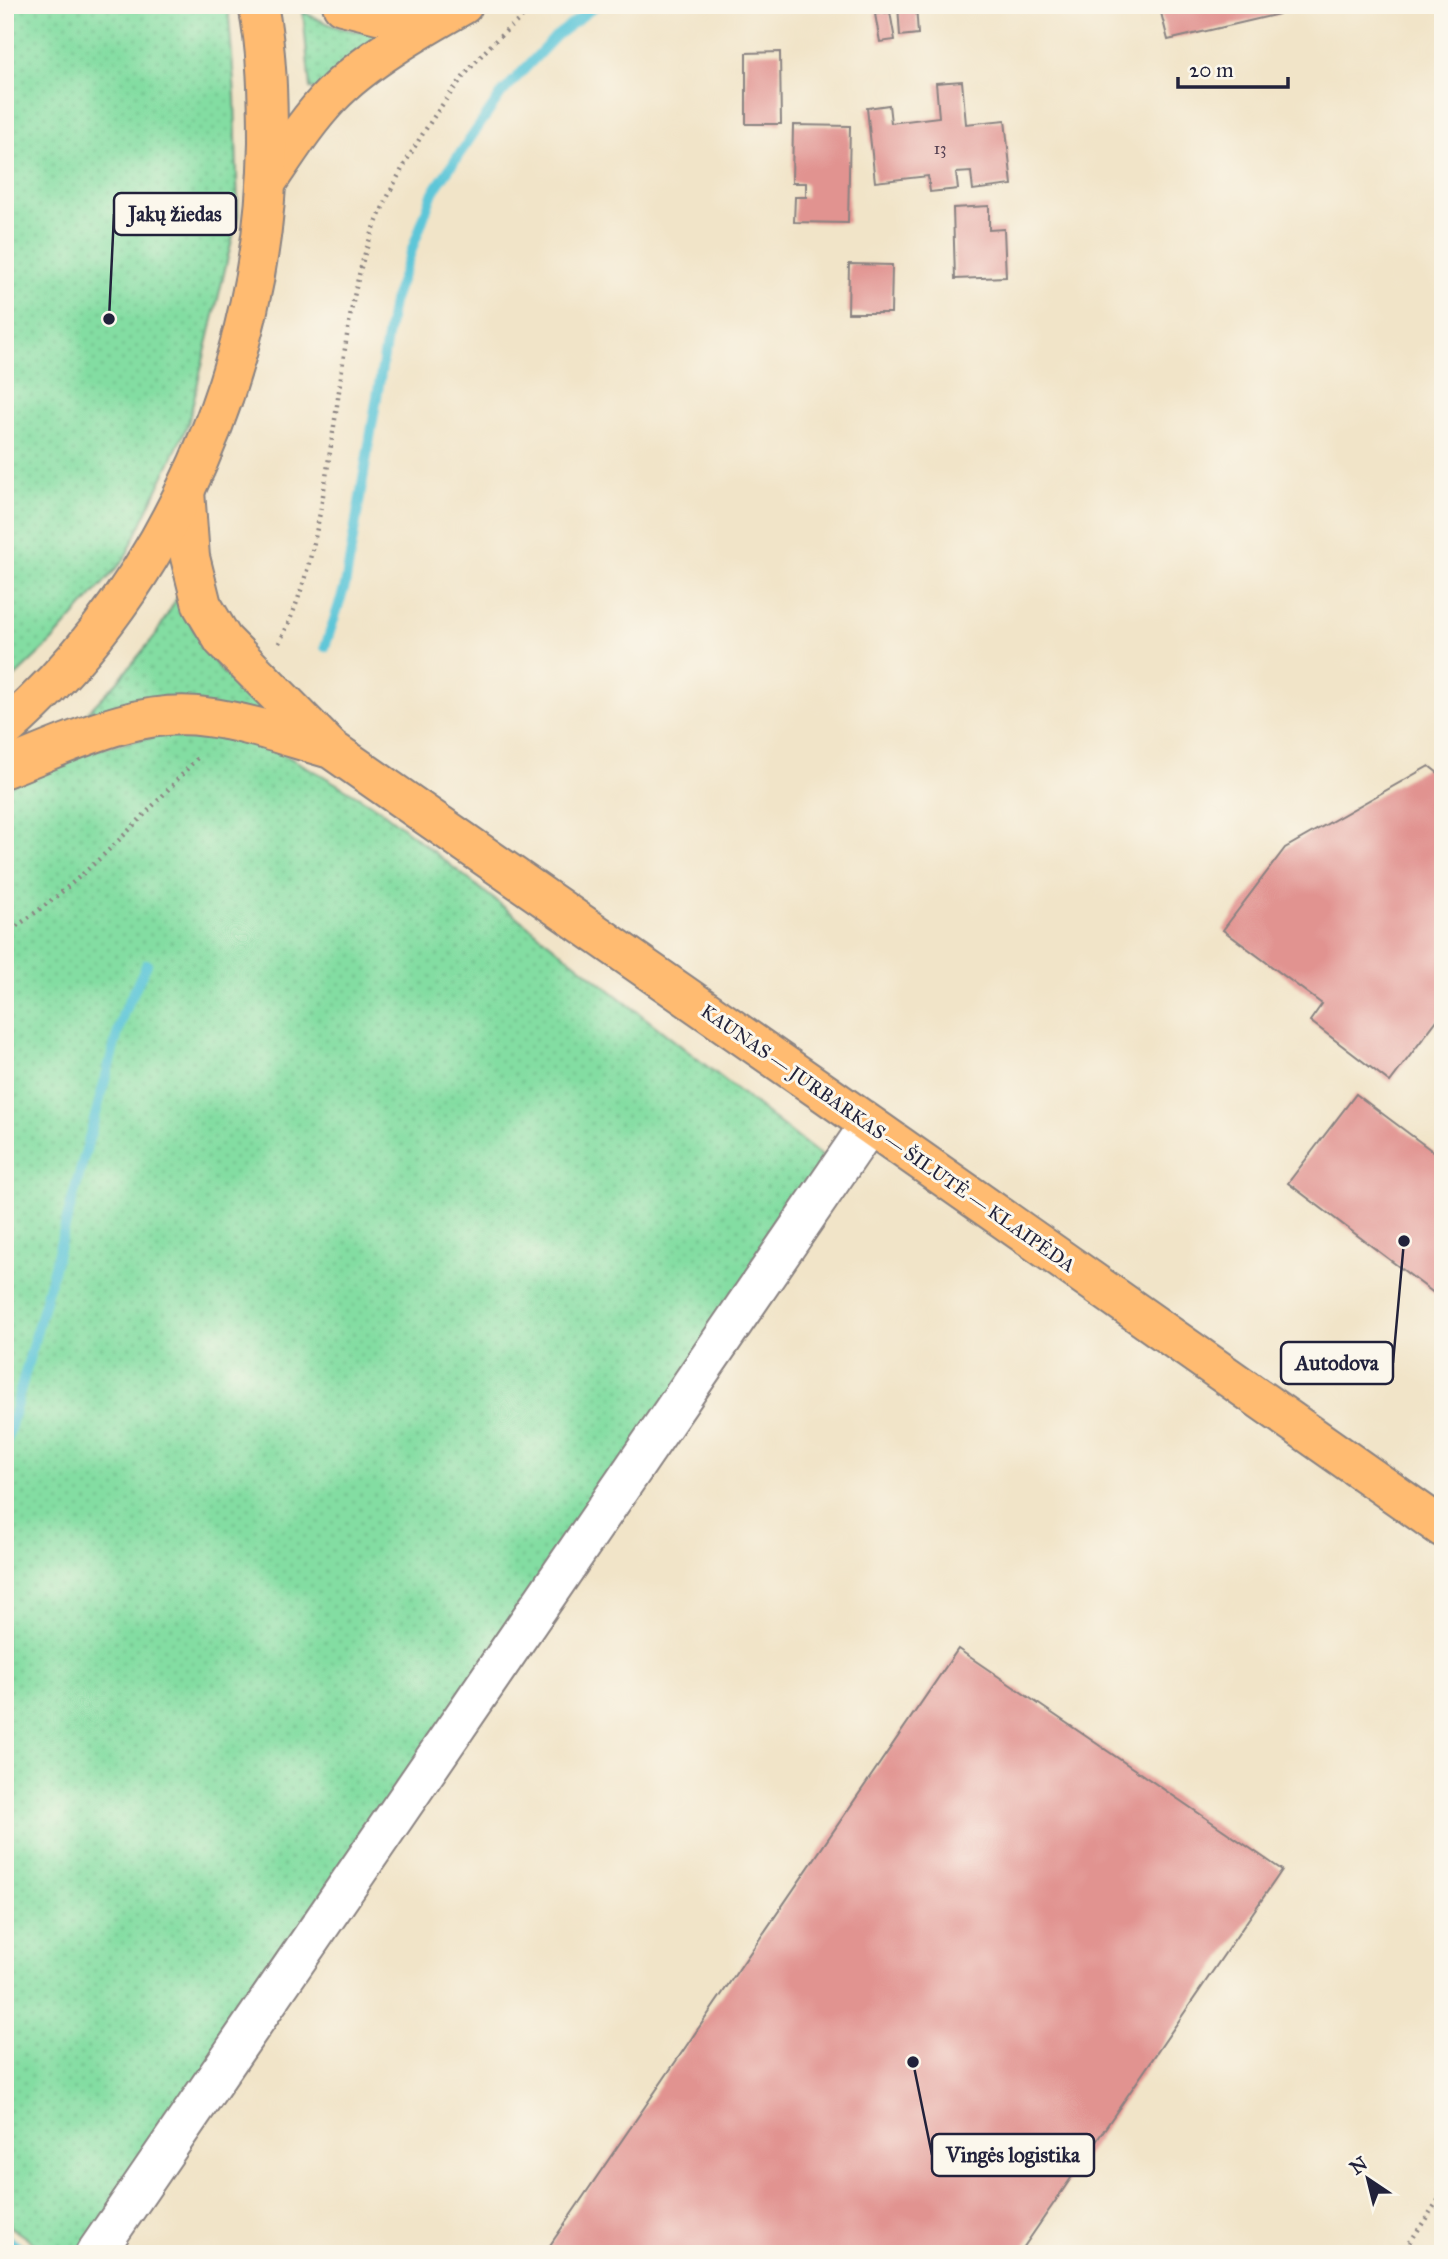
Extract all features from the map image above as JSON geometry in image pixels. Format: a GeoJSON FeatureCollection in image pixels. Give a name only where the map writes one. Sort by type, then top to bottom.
{"type":"FeatureCollection","features":[{"type":"Feature","properties":{"kind":"main road"},"geometry":{"type":"LineString","coordinates":[[5,729],[70,664],[107,618],[148,558],[185,491],[217,417],[243,336],[259,258],[267,182],[268,105],[258,5]]}},
{"type":"Feature","properties":{"kind":"main road"},"geometry":{"type":"LineString","coordinates":[[342,5],[378,15],[417,14],[462,6]]}},
{"type":"Feature","properties":{"kind":"main road"},"geometry":{"type":"LineString","coordinates":[[267,182],[307,124],[332,94],[384,54],[462,6]]}},
{"type":"Feature","properties":{"kind":"main road"},"geometry":{"type":"LineString","coordinates":[[185,491],[190,557],[202,605],[223,640],[261,675],[331,749]]}},
{"type":"Feature","properties":{"kind":"main road"},"geometry":{"type":"LineString","coordinates":[[5,768],[125,723],[163,716],[205,716],[331,749]]}},
{"type":"Feature","properties":{"kind":"main road","name":"KAUNAS — JURBARKAS — ŠILUTĖ — KLAIPĖDA"},"geometry":{"type":"LineString","coordinates":[[331,749],[1443,1528]]}},
{"type":"Feature","properties":{"kind":"street"},"geometry":{"type":"LineString","coordinates":[[95,2254],[869,1125]]}},
{"type":"Feature","properties":{"kind":"path"},"geometry":{"type":"LineString","coordinates":[[261,675],[281,640],[301,592],[315,538],[360,270],[378,217],[412,153],[449,95],[493,43],[536,5]]}},
{"type":"Feature","properties":{"kind":"path"},"geometry":{"type":"LineString","coordinates":[[5,934],[33,916],[93,867],[147,813],[227,721]]}},
{"type":"Feature","properties":{"kind":"path"},"geometry":{"type":"LineString","coordinates":[[1402,2254],[1443,2193]]}},
{"type":"Feature","properties":{"kind":"green space"},"geometry":{"type":"Polygon","coordinates":[[[5,5],[228,5],[235,95],[238,215],[188,424],[124,560],[52,641],[5,686],[5,5]]]}},
{"type":"Feature","properties":{"kind":"green space"},"geometry":{"type":"Polygon","coordinates":[[[303,12],[340,28],[381,32],[316,90],[310,88],[303,12]]]}},
{"type":"Feature","properties":{"kind":"green space"},"geometry":{"type":"Polygon","coordinates":[[[178,596],[194,630],[220,670],[270,712],[141,704],[86,714],[155,636],[178,596]]]}},
{"type":"Feature","properties":{"kind":"green space"},"geometry":{"type":"Polygon","coordinates":[[[186,729],[264,744],[379,809],[830,1163],[81,2254],[49,2254],[5,2223],[5,790],[46,761],[186,729]]]}},
{"type":"Feature","properties":{"kind":"building"},"geometry":{"type":"Polygon","coordinates":[[[898,5],[916,5],[918,34],[900,36],[898,5]]]}},
{"type":"Feature","properties":{"kind":"building"},"geometry":{"type":"Polygon","coordinates":[[[1159,5],[1277,5],[1279,14],[1168,40],[1159,5]]]}},
{"type":"Feature","properties":{"kind":"building"},"geometry":{"type":"Polygon","coordinates":[[[890,12],[895,40],[880,42],[875,14],[890,12]]]}},
{"type":"Feature","properties":{"kind":"building"},"geometry":{"type":"Polygon","coordinates":[[[780,52],[781,124],[746,124],[746,53],[780,52]]]}},
{"type":"Feature","properties":{"kind":"building"},"geometry":{"type":"Polygon","coordinates":[[[962,81],[966,124],[1005,120],[1012,185],[973,190],[971,172],[956,173],[958,189],[930,192],[928,176],[875,182],[867,108],[889,105],[891,123],[939,117],[936,83],[962,81]]]}},
{"type":"Feature","properties":{"kind":"building"},"geometry":{"type":"Polygon","coordinates":[[[793,125],[850,126],[848,223],[794,222],[795,197],[806,197],[806,183],[792,183],[793,125]]]}},
{"type":"Feature","properties":{"kind":"building"},"geometry":{"type":"Polygon","coordinates":[[[989,206],[989,230],[1004,229],[1006,277],[955,279],[953,208],[989,206]]]}},
{"type":"Feature","properties":{"kind":"building"},"geometry":{"type":"Polygon","coordinates":[[[849,264],[892,265],[891,313],[848,313],[849,264]]]}},
{"type":"Feature","properties":{"kind":"building"},"geometry":{"type":"Polygon","coordinates":[[[1429,766],[1443,777],[1443,1012],[1390,1082],[1310,1021],[1322,1004],[1223,930],[1285,848],[1429,766]]]}},
{"type":"Feature","properties":{"kind":"building"},"geometry":{"type":"Polygon","coordinates":[[[1356,1094],[1443,1159],[1443,1300],[1288,1183],[1356,1094]]]}},
{"type":"Feature","properties":{"kind":"building"},"geometry":{"type":"Polygon","coordinates":[[[958,1649],[1282,1870],[1019,2254],[544,2254],[958,1649]]]}},
{"type":"Feature","properties":{"kind":"waterway"},"geometry":{"type":"LineString","coordinates":[[325,647],[345,586],[393,302],[433,192],[502,93],[556,36],[597,5]]}},
{"type":"Feature","properties":{"kind":"waterway"},"geometry":{"type":"LineString","coordinates":[[5,1447],[123,1014],[147,964]]}},
{"type":"Feature","properties":{"kind":"waterway"},"geometry":{"type":"LineString","coordinates":[[5,2238],[28,2254]]}},
{"type":"Feature","properties":{"kind":"place","name":"Jakų žiedas"},"geometry":{"type":"Point","coordinates":[109,319]}},
{"type":"Feature","properties":{"kind":"place","name":"Autodova"},"geometry":{"type":"Point","coordinates":[1404,1241]}},
{"type":"Feature","properties":{"kind":"place","name":"Vingės logistika"},"geometry":{"type":"Point","coordinates":[913,2062]}}]}
